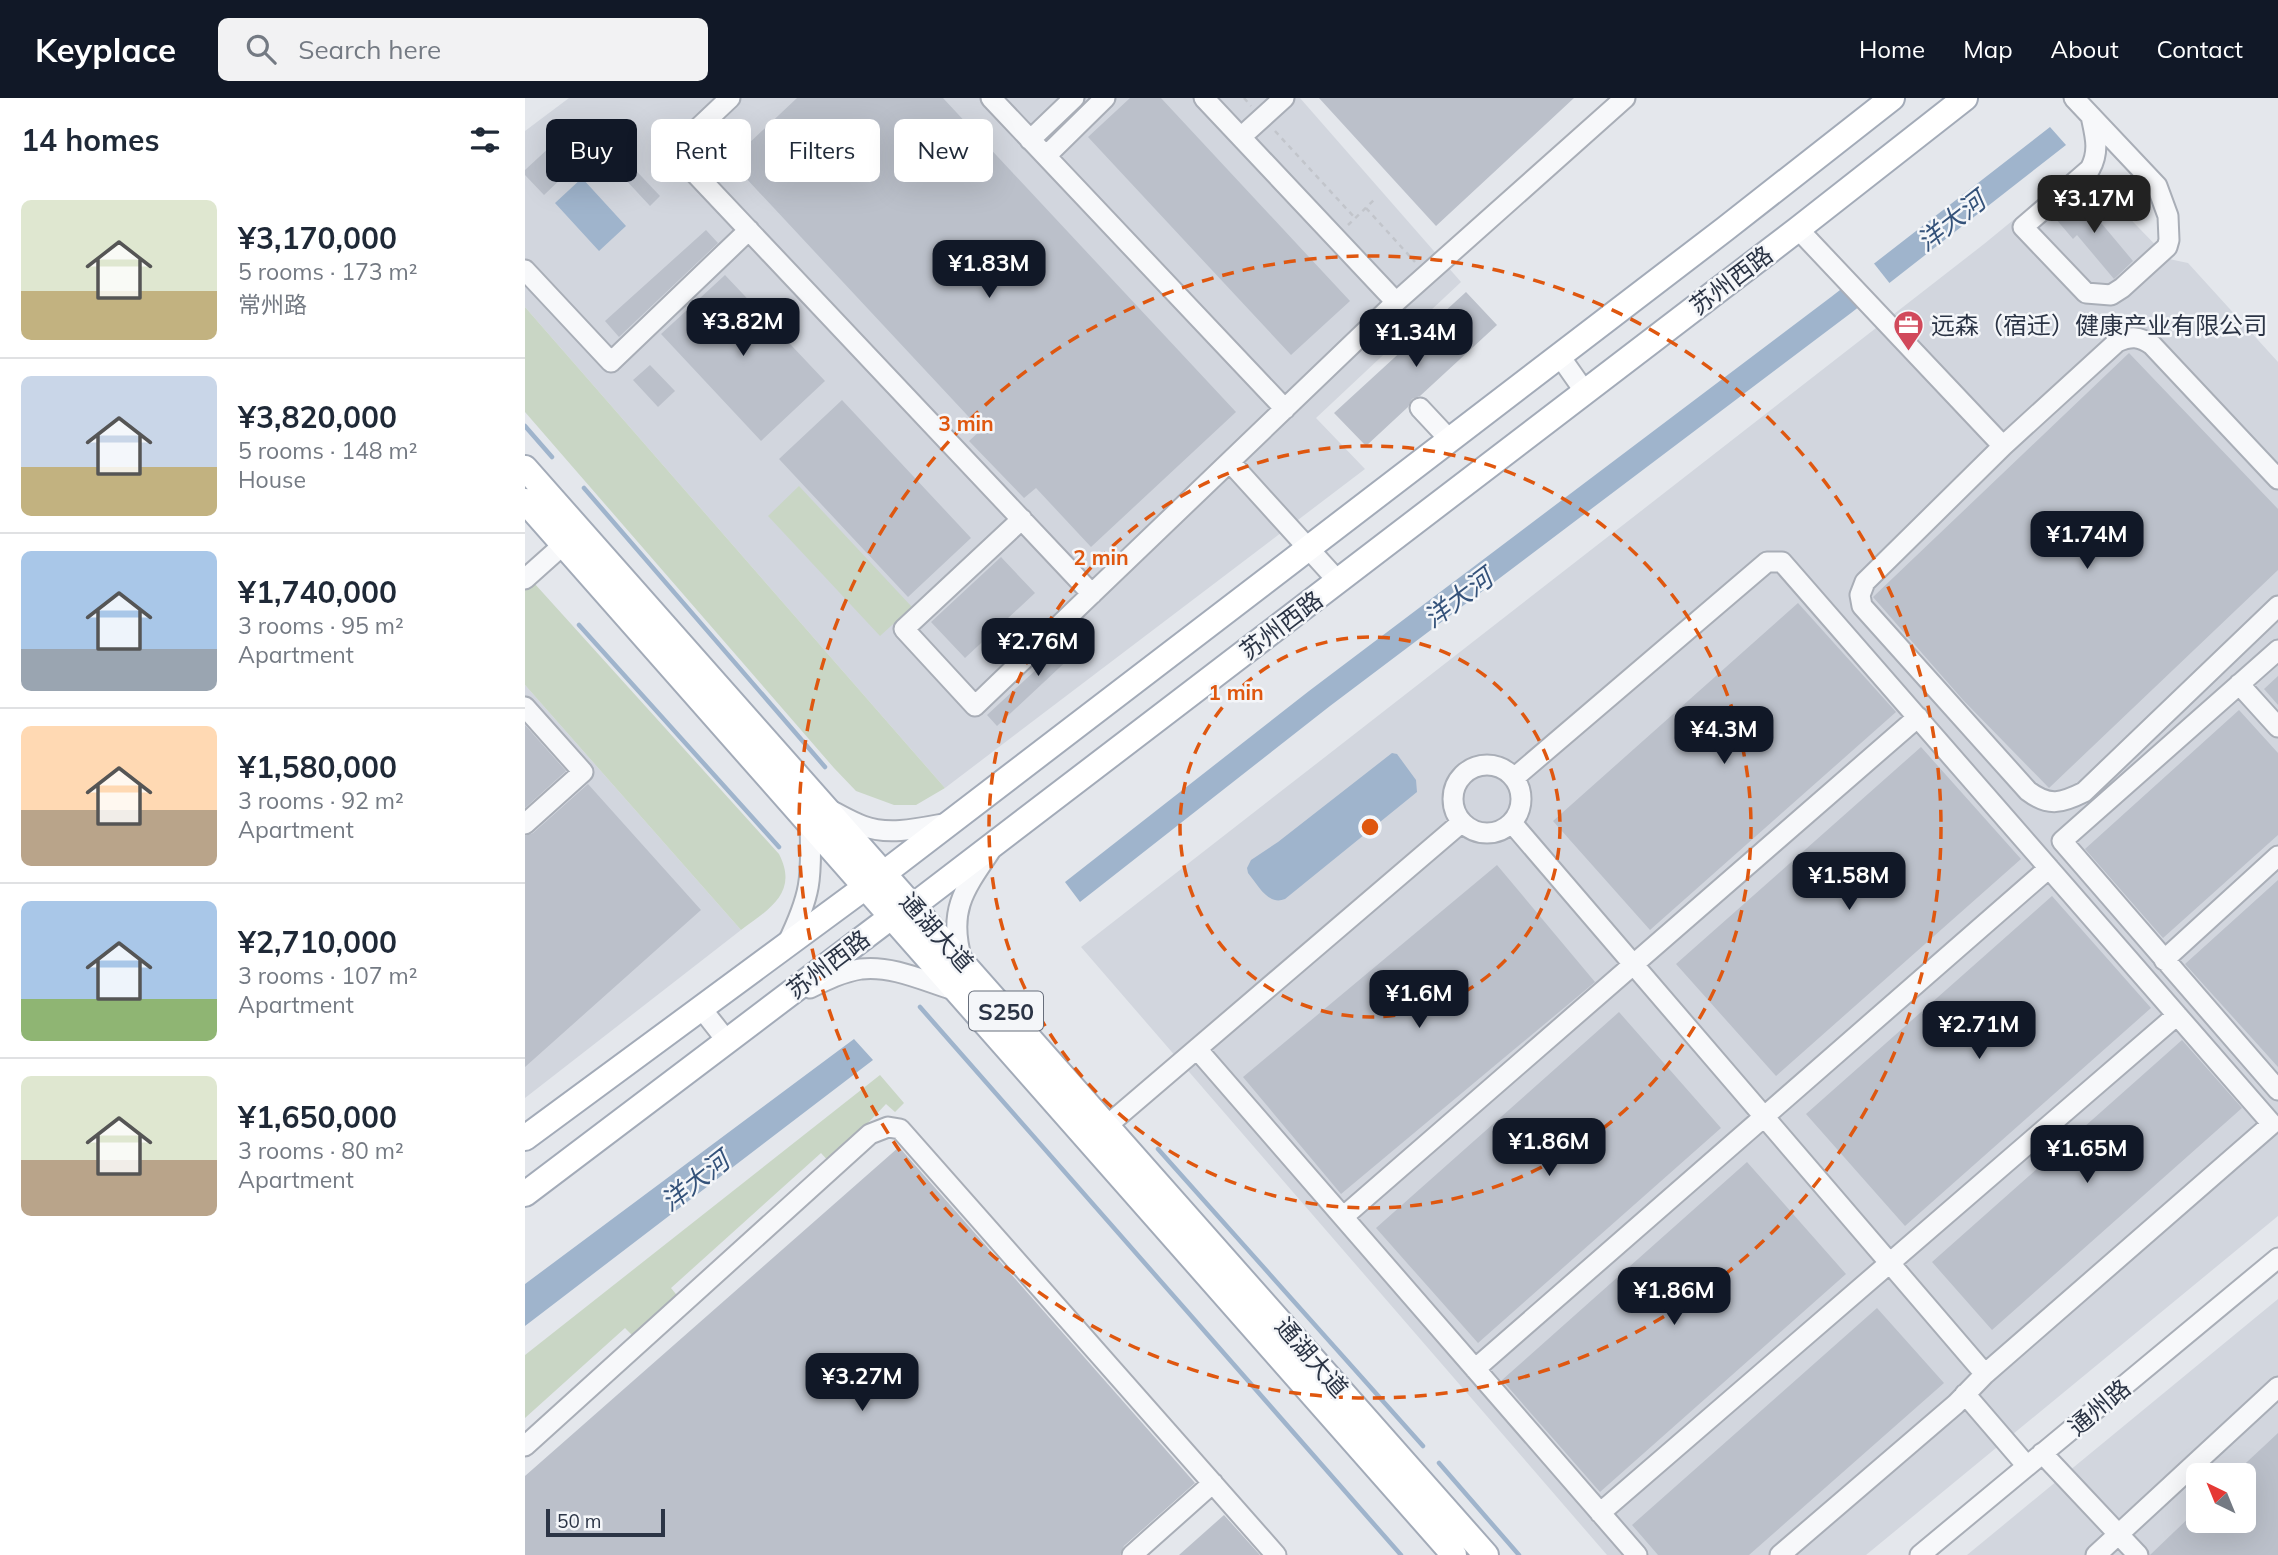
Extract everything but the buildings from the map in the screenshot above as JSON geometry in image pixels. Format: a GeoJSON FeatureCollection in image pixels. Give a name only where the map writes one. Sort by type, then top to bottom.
{"type":"FeatureCollection","features":[{"type":"Feature","properties":{"kind":"main road","name":"苏州西路"},"geometry":{"type":"LineString","coordinates":[[525,1139],[949,823],[1892,98]]}},
{"type":"Feature","properties":{"kind":"main road","name":"苏州西路"},"geometry":{"type":"LineString","coordinates":[[525,1194],[891,917],[913,906],[1798,229],[1949,103]]}},
{"type":"Feature","properties":{"kind":"main road","name":"通湖大道"},"geometry":{"type":"LineString","coordinates":[[525,468],[818,817]]}},
{"type":"Feature","properties":{"kind":"main road","name":"通湖大道"},"geometry":{"type":"LineString","coordinates":[[525,501],[874,880],[913,906],[963,961],[1099,1133],[1454,1555]]}},
{"type":"Feature","properties":{"kind":"main road","name":"通湖大道"},"geometry":{"type":"LineString","coordinates":[[874,880],[891,917],[957,991],[1099,1133],[1486,1555]]}},
{"type":"Feature","properties":{"kind":"street"},"geometry":{"type":"LineString","coordinates":[[730,98],[674,151],[1092,594]]}},
{"type":"Feature","properties":{"kind":"street"},"geometry":{"type":"LineString","coordinates":[[991,98],[1285,409]]}},
{"type":"Feature","properties":{"kind":"street"},"geometry":{"type":"LineString","coordinates":[[1030,140],[1074,98]]}},
{"type":"Feature","properties":{"kind":"street"},"geometry":{"type":"LineString","coordinates":[[1046,156],[1105,98]]}},
{"type":"Feature","properties":{"kind":"street"},"geometry":{"type":"LineString","coordinates":[[1204,98],[1397,302]]}},
{"type":"Feature","properties":{"kind":"street"},"geometry":{"type":"LineString","coordinates":[[1241,137],[1284,98]]}},
{"type":"Feature","properties":{"kind":"street"},"geometry":{"type":"LineString","coordinates":[[1022,519],[904,629],[975,706],[1397,302],[1625,98]]}},
{"type":"Feature","properties":{"kind":"street"},"geometry":{"type":"LineString","coordinates":[[2074,98],[2091,116],[2157,186],[2168,216],[2167,247],[2111,295],[2086,293],[2023,227],[2090,169],[2097,144],[2091,116]]}},
{"type":"Feature","properties":{"kind":"street"},"geometry":{"type":"LineString","coordinates":[[1798,229],[2003,446]]}},
{"type":"Feature","properties":{"kind":"street"},"geometry":{"type":"LineString","coordinates":[[525,270],[611,362],[749,230]]}},
{"type":"Feature","properties":{"kind":"street"},"geometry":{"type":"LineString","coordinates":[[2278,479],[2161,354],[2141,337],[2129,337],[2117,342],[2003,446],[1865,582],[1860,595],[1862,606],[2028,791],[2041,801],[2064,802],[2084,792],[2278,606]]}},
{"type":"Feature","properties":{"kind":"street"},"geometry":{"type":"LineString","coordinates":[[1559,355],[1585,391]]}},
{"type":"Feature","properties":{"kind":"street"},"geometry":{"type":"LineString","coordinates":[[1420,408],[1449,439]]}},
{"type":"Feature","properties":{"kind":"street"},"geometry":{"type":"LineString","coordinates":[[1230,462],[1338,581]]}},
{"type":"Feature","properties":{"kind":"street"},"geometry":{"type":"LineString","coordinates":[[525,579],[563,545]]}},
{"type":"Feature","properties":{"kind":"street"},"geometry":{"type":"LineString","coordinates":[[1514,778],[1767,562],[1782,562],[2272,1124],[1780,1555]]}},
{"type":"Feature","properties":{"kind":"street"},"geometry":{"type":"LineString","coordinates":[[2278,650],[2062,841],[2278,1090]]}},
{"type":"Feature","properties":{"kind":"street"},"geometry":{"type":"LineString","coordinates":[[2239,684],[2278,727]]}},
{"type":"Feature","properties":{"kind":"street"},"geometry":{"type":"LineString","coordinates":[[525,706],[583,772],[525,824]]}},
{"type":"Feature","properties":{"kind":"street"},"geometry":{"type":"LineString","coordinates":[[1343,1217],[1918,717]]}},
{"type":"Feature","properties":{"kind":"street"},"geometry":{"type":"LineString","coordinates":[[1489,764],[1500,767],[1514,778],[1521,792],[1522,804],[1512,823],[1492,833],[1481,833],[1462,822],[1455,813],[1454,790],[1467,771],[1489,764]]}},
{"type":"Feature","properties":{"kind":"street"},"geometry":{"type":"LineString","coordinates":[[787,944],[801,916],[809,891],[818,817],[881,830],[914,829],[949,823]]}},
{"type":"Feature","properties":{"kind":"street"},"geometry":{"type":"LineString","coordinates":[[1099,1133],[1462,822]]}},
{"type":"Feature","properties":{"kind":"street"},"geometry":{"type":"LineString","coordinates":[[1512,823],[1985,1374]]}},
{"type":"Feature","properties":{"kind":"street"},"geometry":{"type":"LineString","coordinates":[[963,961],[955,937],[960,902],[969,882],[996,843]]}},
{"type":"Feature","properties":{"kind":"street"},"geometry":{"type":"LineString","coordinates":[[2164,960],[2278,856]]}},
{"type":"Feature","properties":{"kind":"street"},"geometry":{"type":"LineString","coordinates":[[1475,1369],[2049,868]]}},
{"type":"Feature","properties":{"kind":"street"},"geometry":{"type":"LineString","coordinates":[[771,1007],[836,975],[863,969],[905,974],[957,991]]}},
{"type":"Feature","properties":{"kind":"street"},"geometry":{"type":"LineString","coordinates":[[701,1008],[727,1041]]}},
{"type":"Feature","properties":{"kind":"street"},"geometry":{"type":"LineString","coordinates":[[1600,1513],[2177,1015]]}},
{"type":"Feature","properties":{"kind":"street"},"geometry":{"type":"LineString","coordinates":[[1197,1049],[1637,1555]]}},
{"type":"Feature","properties":{"kind":"street"},"geometry":{"type":"LineString","coordinates":[[525,1446],[870,1134],[888,1127],[899,1129],[1276,1555]]}},
{"type":"Feature","properties":{"kind":"street","name":"通州路"},"geometry":{"type":"LineString","coordinates":[[1920,1555],[2278,1258]]}},
{"type":"Feature","properties":{"kind":"street"},"geometry":{"type":"LineString","coordinates":[[2096,1555],[2278,1387]]}},
{"type":"Feature","properties":{"kind":"street"},"geometry":{"type":"LineString","coordinates":[[1965,1394],[2119,1534],[2138,1555]]}},
{"type":"Feature","properties":{"kind":"street"},"geometry":{"type":"LineString","coordinates":[[1132,1555],[1213,1483]]}},
{"type":"Feature","properties":{"kind":"path"},"geometry":{"type":"LineString","coordinates":[[1244,98],[1355,218]]}},
{"type":"Feature","properties":{"kind":"path"},"geometry":{"type":"LineString","coordinates":[[1335,237],[1375,199]]}},
{"type":"Feature","properties":{"kind":"path"},"geometry":{"type":"LineString","coordinates":[[1366,208],[1427,275]]}},
{"type":"Feature","properties":{"kind":"shaded area"},"geometry":{"type":"Polygon","coordinates":[[[569,98],[1300,98],[1461,282],[1316,418],[1365,469],[945,788],[525,307],[525,131],[569,98]]]}},
{"type":"Feature","properties":{"kind":"shaded area"},"geometry":{"type":"Polygon","coordinates":[[[2079,166],[2169,259],[2188,263],[2278,362],[2278,1216],[1866,1555],[1607,1555],[1081,947],[1984,244],[2079,166]]]}},
{"type":"Feature","properties":{"kind":"shaded area"},"geometry":{"type":"Polygon","coordinates":[[[525,685],[741,930],[525,1098],[525,685]]]}},
{"type":"Feature","properties":{"kind":"shaded area"},"geometry":{"type":"Polygon","coordinates":[[[2278,1299],[2278,1555],[1967,1555],[2278,1299]]]}},
{"type":"Feature","properties":{"kind":"green space"},"geometry":{"type":"Polygon","coordinates":[[[525,307],[945,788],[916,805],[894,805],[856,791],[834,768],[525,412],[525,307]]]}},
{"type":"Feature","properties":{"kind":"green space"},"geometry":{"type":"Polygon","coordinates":[[[799,486],[912,607],[880,636],[768,516],[799,486]]]}},
{"type":"Feature","properties":{"kind":"green space"},"geometry":{"type":"Polygon","coordinates":[[[525,573],[779,854],[784,868],[783,890],[771,907],[741,930],[525,685],[525,573]]]}},
{"type":"Feature","properties":{"kind":"green space"},"geometry":{"type":"Polygon","coordinates":[[[880,1075],[904,1103],[895,1112],[886,1104],[830,1163],[821,1153],[671,1288],[680,1299],[636,1339],[625,1328],[525,1418],[525,1355],[880,1075]]]}},
{"type":"Feature","properties":{"kind":"water","name":"洋大河"},"geometry":{"type":"Polygon","coordinates":[[[2050,127],[2066,145],[1851,313],[1330,706],[1080,902],[1065,882],[1309,691],[1831,297],[2050,127]]]}},
{"type":"Feature","properties":{"kind":"water"},"geometry":{"type":"Polygon","coordinates":[[[578,182],[586,182],[626,226],[599,251],[555,203],[578,182]]]}},
{"type":"Feature","properties":{"kind":"water"},"geometry":{"type":"Polygon","coordinates":[[[1392,753],[1397,754],[1416,780],[1417,792],[1285,899],[1273,900],[1268,897],[1248,873],[1251,860],[1392,753]]]}},
{"type":"Feature","properties":{"kind":"water","name":"洋大河"},"geometry":{"type":"Polygon","coordinates":[[[854,1039],[873,1060],[525,1326],[525,1284],[854,1039]]]}},
{"type":"Feature","properties":{"kind":"pier"},"geometry":{"type":"Polygon","coordinates":[[[1872,261],[1891,285],[1860,310],[1838,287],[1872,261]]]}},
{"type":"Feature","properties":{"kind":"waterway"},"geometry":{"type":"LineString","coordinates":[[525,426],[552,457]]}},
{"type":"Feature","properties":{"kind":"waterway"},"geometry":{"type":"LineString","coordinates":[[584,488],[825,767]]}},
{"type":"Feature","properties":{"kind":"waterway"},"geometry":{"type":"LineString","coordinates":[[579,625],[779,847]]}},
{"type":"Feature","properties":{"kind":"waterway"},"geometry":{"type":"LineString","coordinates":[[920,1007],[1401,1555]]}},
{"type":"Feature","properties":{"kind":"waterway"},"geometry":{"type":"LineString","coordinates":[[1158,1149],[1423,1446]]}},
{"type":"Feature","properties":{"kind":"waterway"},"geometry":{"type":"LineString","coordinates":[[1439,1463],[1519,1555]]}},
{"type":"Feature","properties":{"kind":"place","name":"远森（宿迁）健康产业有限公司"},"geometry":{"type":"Point","coordinates":[1908,352]}}]}
